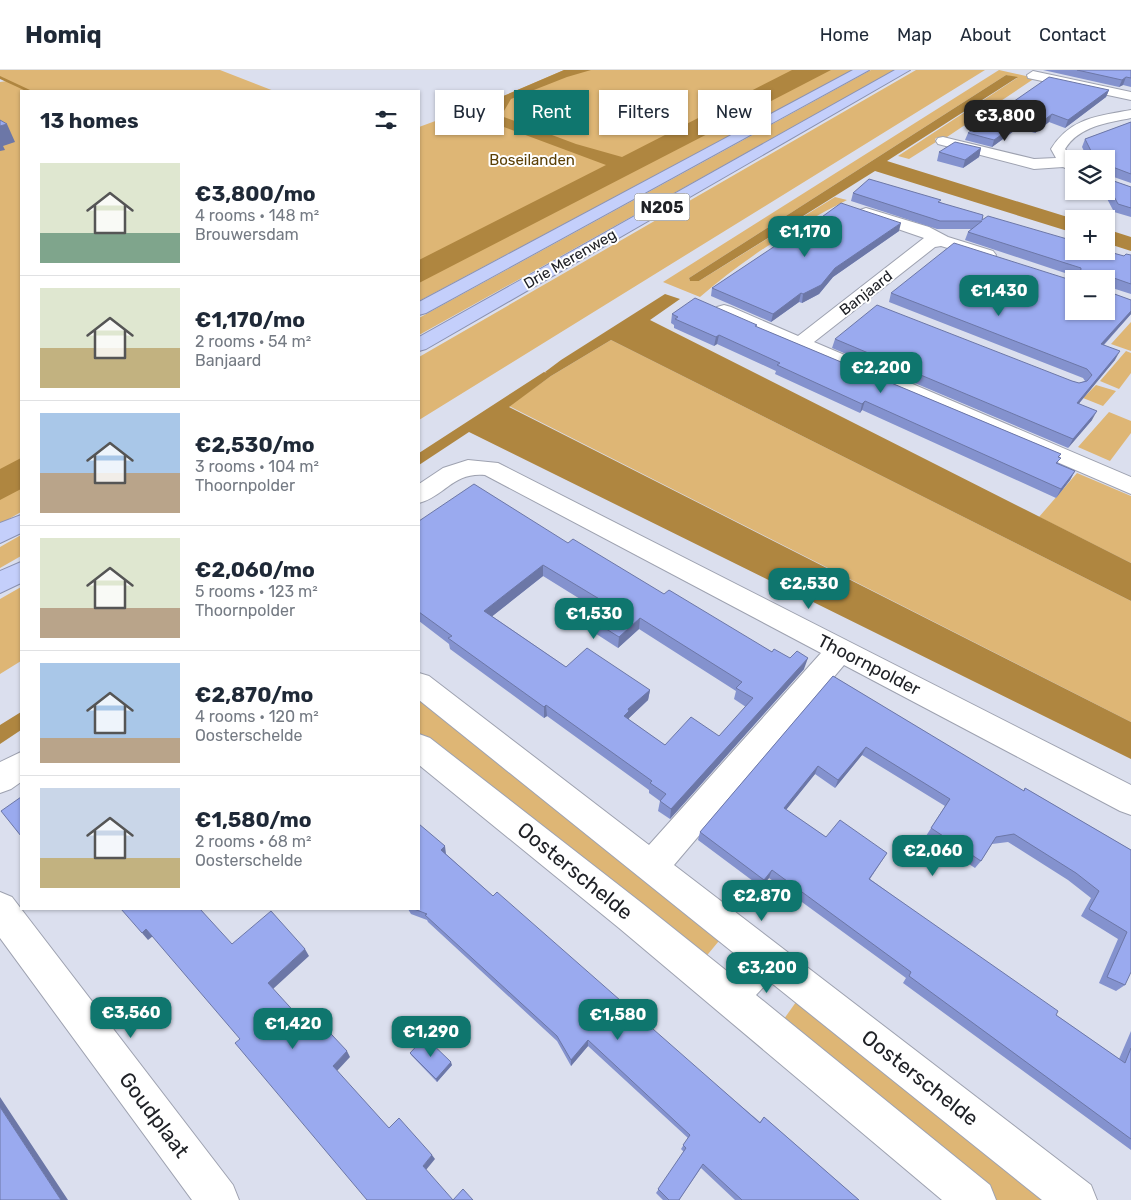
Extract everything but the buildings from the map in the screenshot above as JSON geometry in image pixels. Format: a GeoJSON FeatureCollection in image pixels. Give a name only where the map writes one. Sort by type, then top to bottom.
{"type":"FeatureCollection","features":[{"type":"Feature","properties":{"kind":"highway","name":"Drie Merenweg"},"geometry":{"type":"LineString","coordinates":[[420,308],[863,70]]}},
{"type":"Feature","properties":{"kind":"highway","name":"Drie Merenweg"},"geometry":{"type":"LineString","coordinates":[[420,344],[904,70]]}},
{"type":"Feature","properties":{"kind":"highway"},"geometry":{"type":"LineString","coordinates":[[0,534],[20,524]]}},
{"type":"Feature","properties":{"kind":"highway"},"geometry":{"type":"LineString","coordinates":[[0,583],[20,572]]}},
{"type":"Feature","properties":{"kind":"street"},"geometry":{"type":"LineString","coordinates":[[1033,75],[1131,96]]}},
{"type":"Feature","properties":{"kind":"street"},"geometry":{"type":"LineString","coordinates":[[1065,158],[1058,149],[1062,140],[1072,132],[1086,125],[1131,114]]}},
{"type":"Feature","properties":{"kind":"street"},"geometry":{"type":"LineString","coordinates":[[943,141],[1034,164],[1065,164]]}},
{"type":"Feature","properties":{"kind":"street"},"geometry":{"type":"LineString","coordinates":[[853,209],[923,231],[936,241],[998,259]]}},
{"type":"Feature","properties":{"kind":"street","name":"Banjaard"},"geometry":{"type":"LineString","coordinates":[[801,344],[867,303],[936,241]]}},
{"type":"Feature","properties":{"kind":"street"},"geometry":{"type":"LineString","coordinates":[[710,304],[1131,486]]}},
{"type":"Feature","properties":{"kind":"street","name":"Thoornpolder"},"geometry":{"type":"LineString","coordinates":[[420,494],[454,471],[472,466],[490,468],[1131,801]]}},
{"type":"Feature","properties":{"kind":"street"},"geometry":{"type":"LineString","coordinates":[[651,867],[840,650]]}},
{"type":"Feature","properties":{"kind":"street","name":"Oosterschelde"},"geometry":{"type":"LineString","coordinates":[[420,685],[1076,1200]]}},
{"type":"Feature","properties":{"kind":"street","name":"Oosterschelde"},"geometry":{"type":"LineString","coordinates":[[420,748],[730,998],[975,1200]]}},
{"type":"Feature","properties":{"kind":"street"},"geometry":{"type":"LineString","coordinates":[[0,779],[20,766]]}},
{"type":"Feature","properties":{"kind":"street","name":"Goudplaat"},"geometry":{"type":"LineString","coordinates":[[0,910],[218,1200]]}},
{"type":"Feature","properties":{"kind":"street"},"geometry":{"type":"LineString","coordinates":[[730,998],[765,957]]}},
{"type":"Feature","properties":{"kind":"green space"},"geometry":{"type":"Polygon","coordinates":[[[0,70],[220,70],[271,90],[20,90],[20,513],[0,524],[0,82],[7,81],[0,77],[0,70]]]}},
{"type":"Feature","properties":{"kind":"green space","name":"Boseilanden"},"geometry":{"type":"Polygon","coordinates":[[[564,70],[853,70],[771,114],[771,90],[698,90],[698,135],[731,135],[420,300],[420,127],[435,121],[435,135],[504,135],[504,96],[514,91],[514,135],[589,135],[589,90],[517,90],[564,70]]]}},
{"type":"Feature","properties":{"kind":"green space"},"geometry":{"type":"Polygon","coordinates":[[[871,70],[895,70],[420,334],[420,317],[753,135],[771,135],[771,125],[871,70]]]}},
{"type":"Feature","properties":{"kind":"green space"},"geometry":{"type":"Polygon","coordinates":[[[916,70],[985,70],[420,419],[420,356],[916,70]]]}},
{"type":"Feature","properties":{"kind":"green space"},"geometry":{"type":"Polygon","coordinates":[[[999,70],[1035,78],[944,139],[938,137],[935,139],[936,142],[909,159],[898,156],[1017,78],[1006,75],[689,278],[690,281],[699,281],[835,197],[847,200],[770,244],[734,269],[700,297],[663,282],[999,70]]]}},
{"type":"Feature","properties":{"kind":"green space"},"geometry":{"type":"Polygon","coordinates":[[[1131,322],[1131,351],[1111,344],[1131,322]]]}},
{"type":"Feature","properties":{"kind":"green space"},"geometry":{"type":"Polygon","coordinates":[[[611,340],[1131,601],[1131,722],[509,406],[551,376],[611,340]]]}},
{"type":"Feature","properties":{"kind":"green space"},"geometry":{"type":"Polygon","coordinates":[[[1126,351],[1131,353],[1131,373],[1119,389],[1100,381],[1126,351]]]}},
{"type":"Feature","properties":{"kind":"green space"},"geometry":{"type":"Polygon","coordinates":[[[1096,385],[1116,391],[1103,406],[1083,398],[1096,385]]]}},
{"type":"Feature","properties":{"kind":"green space"},"geometry":{"type":"Polygon","coordinates":[[[1109,412],[1131,421],[1131,433],[1110,461],[1078,447],[1109,412]]]}},
{"type":"Feature","properties":{"kind":"green space"},"geometry":{"type":"Polygon","coordinates":[[[1077,473],[1131,496],[1131,563],[1039,517],[1077,473]]]}},
{"type":"Feature","properties":{"kind":"green space"},"geometry":{"type":"Polygon","coordinates":[[[20,536],[20,557],[0,568],[0,547],[20,536]]]}},
{"type":"Feature","properties":{"kind":"green space"},"geometry":{"type":"Polygon","coordinates":[[[20,588],[20,662],[0,674],[0,599],[20,588]]]}},
{"type":"Feature","properties":{"kind":"green space"},"geometry":{"type":"Polygon","coordinates":[[[420,697],[723,936],[699,965],[420,737],[420,697]]]}},
{"type":"Feature","properties":{"kind":"green space"},"geometry":{"type":"Polygon","coordinates":[[[801,995],[1055,1200],[988,1200],[779,1026],[801,995]]]}},
{"type":"Feature","properties":{"kind":"shaded area"},"geometry":{"type":"Polygon","coordinates":[[[564,70],[591,70],[534,90],[517,90],[564,70]]]}},
{"type":"Feature","properties":{"kind":"shaded area"},"geometry":{"type":"Polygon","coordinates":[[[792,70],[831,70],[771,101],[771,90],[753,90],[792,70]]]}},
{"type":"Feature","properties":{"kind":"shaded area"},"geometry":{"type":"Polygon","coordinates":[[[1006,75],[1018,77],[887,161],[1065,216],[1065,230],[875,171],[699,281],[690,281],[689,278],[1006,75]]]}},
{"type":"Feature","properties":{"kind":"shaded area"},"geometry":{"type":"Polygon","coordinates":[[[514,91],[514,98],[511,99],[504,111],[504,96],[514,91]]]}},
{"type":"Feature","properties":{"kind":"shaded area"},"geometry":{"type":"Polygon","coordinates":[[[504,117],[514,121],[514,131],[504,127],[504,117]]]}},
{"type":"Feature","properties":{"kind":"shaded area"},"geometry":{"type":"Polygon","coordinates":[[[698,118],[698,135],[705,135],[420,282],[420,259],[606,165],[525,135],[552,135],[622,157],[665,135],[688,135],[688,123],[698,118]]]}},
{"type":"Feature","properties":{"kind":"shaded area"},"geometry":{"type":"Polygon","coordinates":[[[1115,232],[1131,237],[1131,251],[1115,246],[1115,232]]]}},
{"type":"Feature","properties":{"kind":"shaded area"},"geometry":{"type":"Polygon","coordinates":[[[665,294],[680,299],[650,320],[1131,563],[1131,601],[611,340],[551,376],[509,407],[1131,722],[1131,759],[469,432],[420,464],[420,452],[544,372],[547,373],[545,372],[665,294]]]}},
{"type":"Feature","properties":{"kind":"shaded area"},"geometry":{"type":"Polygon","coordinates":[[[20,459],[20,490],[0,500],[0,469],[20,459]]]}},
{"type":"Feature","properties":{"kind":"shaded area"},"geometry":{"type":"Polygon","coordinates":[[[20,713],[20,731],[0,744],[0,725],[20,713]]]}},
{"type":"Feature","properties":{"kind":"waterway"},"geometry":{"type":"LineString","coordinates":[[0,77],[27,90]]}}]}
